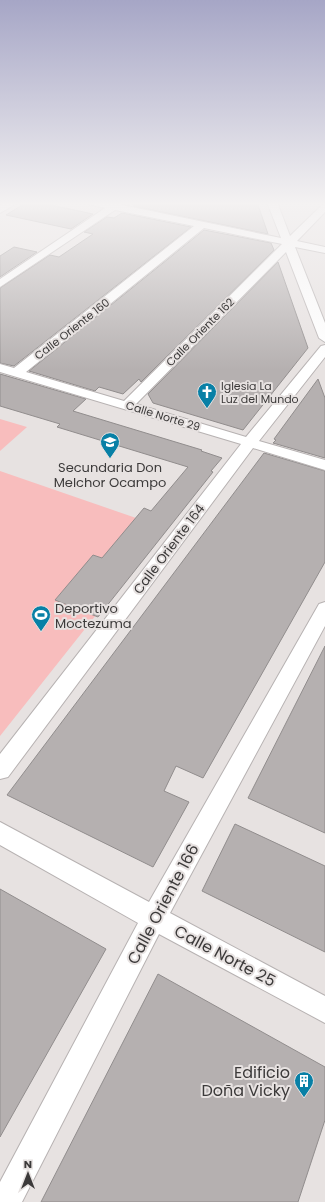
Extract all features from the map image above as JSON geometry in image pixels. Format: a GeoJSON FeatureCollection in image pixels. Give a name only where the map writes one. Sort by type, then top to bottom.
{"type":"FeatureCollection","features":[{"type":"Feature","properties":{"kind":"street"},"geometry":{"type":"LineString","coordinates":[[0,284],[38,258]]}},
{"type":"Feature","properties":{"kind":"street","name":"Calle Oriente 160"},"geometry":{"type":"LineString","coordinates":[[16,373],[160,258]]}},
{"type":"Feature","properties":{"kind":"street","name":"Calle Oriente 162"},"geometry":{"type":"LineString","coordinates":[[127,406],[272,258]]}},
{"type":"Feature","properties":{"kind":"street"},"geometry":{"type":"LineString","coordinates":[[294,258],[325,338]]}},
{"type":"Feature","properties":{"kind":"street","name":"Calle Oriente 164"},"geometry":{"type":"LineString","coordinates":[[0,770],[250,442],[325,349]]}},
{"type":"Feature","properties":{"kind":"street","name":"Calle Norte 29"},"geometry":{"type":"LineString","coordinates":[[0,368],[325,465]]}},
{"type":"Feature","properties":{"kind":"street","name":"Calle Oriente 166"},"geometry":{"type":"LineString","coordinates":[[6,1202],[154,918],[325,609]]}},
{"type":"Feature","properties":{"kind":"street","name":"Calle Norte 25"},"geometry":{"type":"LineString","coordinates":[[0,832],[154,918],[325,1010]]}},
{"type":"Feature","properties":{"kind":"shaded area"},"geometry":{"type":"Polygon","coordinates":[[[0,419],[27,427],[0,451],[0,419]]]}},
{"type":"Feature","properties":{"kind":"shaded area","name":"Deportivo Moctezuma"},"geometry":{"type":"Polygon","coordinates":[[[0,471],[165,528],[0,736],[0,471]]]}},
{"type":"Feature","properties":{"kind":"building"},"geometry":{"type":"Polygon","coordinates":[[[0,258],[28,258],[0,277],[0,258]]]}},
{"type":"Feature","properties":{"kind":"building"},"geometry":{"type":"Polygon","coordinates":[[[45,258],[151,258],[14,366],[0,363],[0,288],[45,258]]]}},
{"type":"Feature","properties":{"kind":"building"},"geometry":{"type":"Polygon","coordinates":[[[169,258],[266,258],[141,382],[139,379],[123,394],[99,387],[95,391],[29,371],[169,258]]]}},
{"type":"Feature","properties":{"kind":"building"},"geometry":{"type":"Polygon","coordinates":[[[278,262],[308,348],[243,430],[153,403],[148,394],[278,262]]]}},
{"type":"Feature","properties":{"kind":"building"},"geometry":{"type":"Polygon","coordinates":[[[0,374],[86,399],[73,411],[202,450],[201,451],[222,458],[211,471],[213,472],[98,617],[55,600],[93,555],[102,558],[144,508],[151,511],[188,467],[57,427],[60,424],[0,406],[0,374]]]}},
{"type":"Feature","properties":{"kind":"building"},"geometry":{"type":"Polygon","coordinates":[[[318,379],[325,398],[325,458],[273,443],[276,440],[274,439],[318,379]]]}},
{"type":"Feature","properties":{"kind":"building"},"geometry":{"type":"Polygon","coordinates":[[[264,453],[325,471],[325,562],[203,778],[176,766],[164,791],[189,802],[153,867],[7,795],[264,453]]]}},
{"type":"Feature","properties":{"kind":"building"},"geometry":{"type":"Polygon","coordinates":[[[325,646],[325,833],[248,798],[325,646]]]}},
{"type":"Feature","properties":{"kind":"building"},"geometry":{"type":"Polygon","coordinates":[[[235,824],[325,866],[325,952],[202,891],[235,824]]]}},
{"type":"Feature","properties":{"kind":"building"},"geometry":{"type":"Polygon","coordinates":[[[0,889],[106,949],[0,1137],[0,889]]]}},
{"type":"Feature","properties":{"kind":"building"},"geometry":{"type":"Polygon","coordinates":[[[158,974],[325,1067],[325,1120],[298,1202],[41,1202],[158,974]]]}},
{"type":"Feature","properties":{"kind":"place","name":"Iglesia La Luz del Mundo"},"geometry":{"type":"Point","coordinates":[207,409]}},
{"type":"Feature","properties":{"kind":"place","name":"Secundaria Don Melchor Ocampo"},"geometry":{"type":"Point","coordinates":[110,459]}},
{"type":"Feature","properties":{"kind":"place","name":"Deportivo Moctezuma"},"geometry":{"type":"Point","coordinates":[41,632]}},
{"type":"Feature","properties":{"kind":"place","name":"Edificio Doña Vicky"},"geometry":{"type":"Point","coordinates":[304,1098]}}]}
